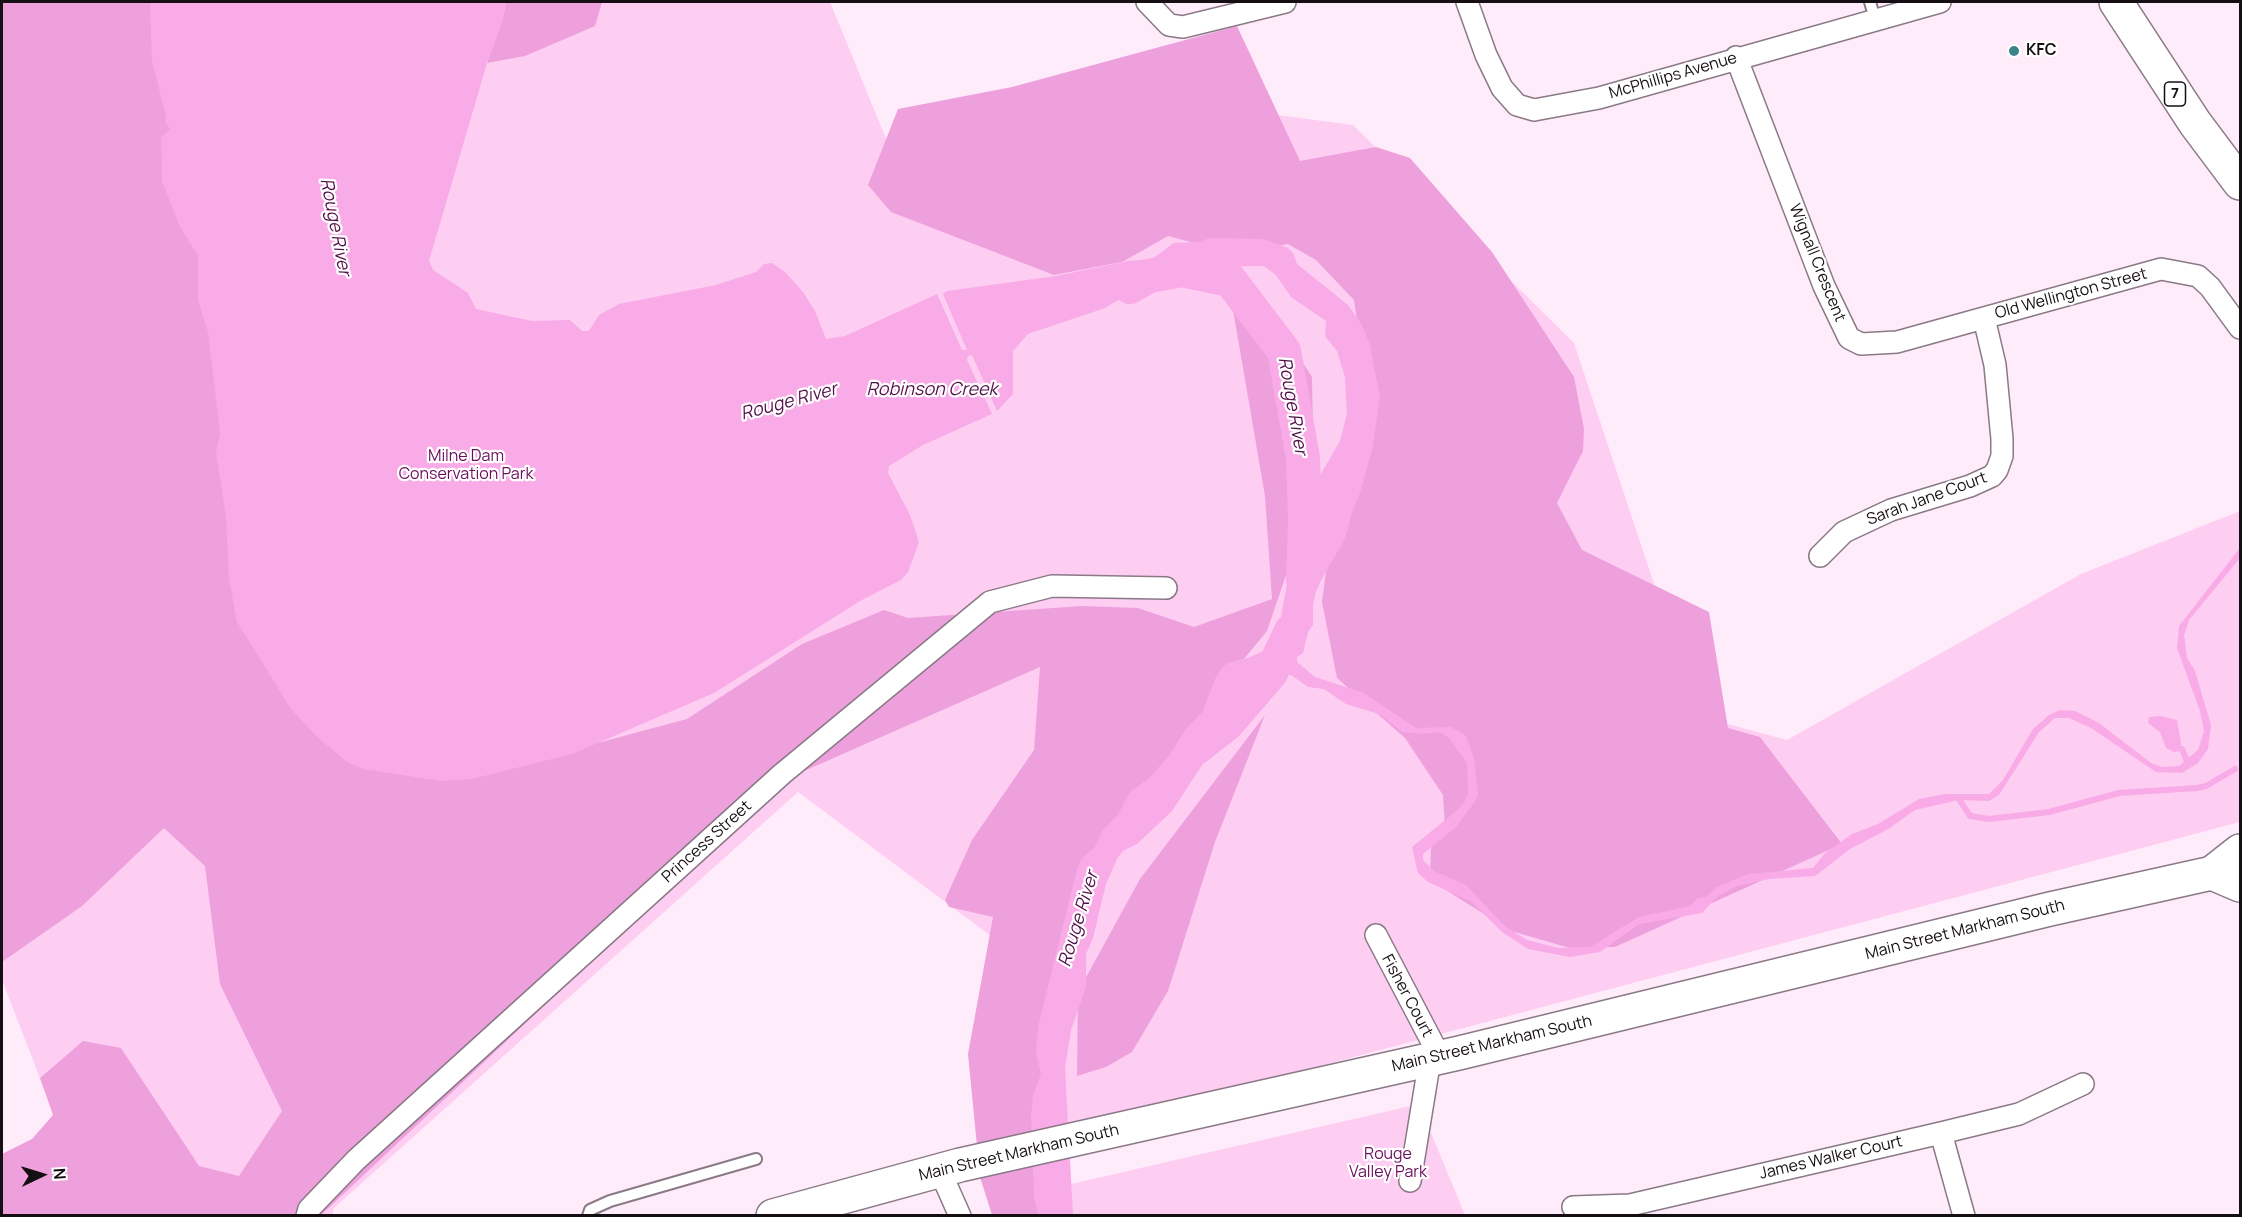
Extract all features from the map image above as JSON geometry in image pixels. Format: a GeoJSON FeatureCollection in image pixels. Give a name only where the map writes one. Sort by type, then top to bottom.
{"type":"FeatureCollection","features":[{"type":"Feature","properties":{"kind":"main road","name":"7"},"geometry":{"type":"LineString","coordinates":[[2116,2],[2195,123],[2241,183]]}},
{"type":"Feature","properties":{"kind":"main road","name":"Main Street Markham South"},"geometry":{"type":"LineString","coordinates":[[773,1215],[950,1168],[1435,1058],[2050,909],[2226,879],[2241,851]]}},
{"type":"Feature","properties":{"kind":"street"},"geometry":{"type":"LineString","coordinates":[[1147,2],[1169,25],[1184,27],[1285,2]]}},
{"type":"Feature","properties":{"kind":"street","name":"McPhillips Avenue"},"geometry":{"type":"LineString","coordinates":[[1467,2],[1486,55],[1502,88],[1516,105],[1534,110],[1599,98],[1736,57],[1873,10],[1940,2]]}},
{"type":"Feature","properties":{"kind":"street","name":"Wignall Crescent"},"geometry":{"type":"LineString","coordinates":[[1736,57],[1824,286],[1849,338],[1861,344],[1897,342],[1984,318]]}},
{"type":"Feature","properties":{"kind":"street","name":"Old Wellington Street"},"geometry":{"type":"LineString","coordinates":[[1984,318],[2161,269],[2198,276],[2210,287],[2241,328]]}},
{"type":"Feature","properties":{"kind":"street","name":"Sarah Jane Court"},"geometry":{"type":"LineString","coordinates":[[1820,556],[1844,532],[1892,510],[1970,486],[1992,476],[1997,470],[2002,456],[2002,439],[1995,365],[1984,318]]}},
{"type":"Feature","properties":{"kind":"street","name":"Princess Street"},"geometry":{"type":"LineString","coordinates":[[307,1215],[309,1209],[356,1160],[782,774],[990,602],[1052,586],[1166,588]]}},
{"type":"Feature","properties":{"kind":"street","name":"Fisher Court"},"geometry":{"type":"LineString","coordinates":[[1376,935],[1435,1058]]}},
{"type":"Feature","properties":{"kind":"street"},"geometry":{"type":"LineString","coordinates":[[1410,1181],[1435,1058]]}},
{"type":"Feature","properties":{"kind":"street","name":"James Walker Court"},"geometry":{"type":"LineString","coordinates":[[1574,1211],[1630,1205],[2019,1114],[2083,1084]]}},
{"type":"Feature","properties":{"kind":"street"},"geometry":{"type":"LineString","coordinates":[[1941,1133],[1964,1215]]}},
{"type":"Feature","properties":{"kind":"street"},"geometry":{"type":"LineString","coordinates":[[950,1168],[960,1215]]}},
{"type":"Feature","properties":{"kind":"lane"},"geometry":{"type":"LineString","coordinates":[[588,1215],[590,1210],[610,1201],[756,1159]]}},
{"type":"Feature","properties":{"kind":"green space","name":"Milne Dam Conservation Park"},"geometry":{"type":"Polygon","coordinates":[[[2,2],[830,2],[892,153],[1140,97],[1353,125],[1574,343],[1698,716],[1787,740],[2081,574],[2240,511],[2240,822],[1207,1096],[978,1148],[995,939],[798,792],[334,1208],[332,1215],[93,1215],[2,980],[2,2]]]}},
{"type":"Feature","properties":{"kind":"green space","name":"Rouge Valley Park"},"geometry":{"type":"Polygon","coordinates":[[[1419,1104],[1465,1215],[998,1216],[993,1202],[1419,1104]]]}},
{"type":"Feature","properties":{"kind":"shaded area"},"geometry":{"type":"Polygon","coordinates":[[[2,2],[163,2],[519,764],[687,719],[802,644],[884,610],[908,618],[1082,606],[1138,608],[1194,627],[1272,599],[1265,496],[1231,298],[1281,330],[1312,377],[1313,431],[1302,528],[1267,631],[1220,688],[1095,879],[1055,1007],[1053,1215],[992,1215],[980,1177],[968,1054],[993,917],[949,907],[945,900],[972,840],[1034,750],[1040,667],[786,779],[321,1215],[2,1215],[2,1154],[32,1139],[53,1115],[40,1078],[83,1041],[121,1048],[199,1166],[239,1176],[282,1111],[220,984],[205,866],[164,828],[82,906],[2,962],[2,2]]]}},
{"type":"Feature","properties":{"kind":"shaded area"},"geometry":{"type":"Polygon","coordinates":[[[506,2],[602,2],[595,26],[525,56],[487,63],[503,18],[506,2]]]}},
{"type":"Feature","properties":{"kind":"shaded area"},"geometry":{"type":"Polygon","coordinates":[[[1237,26],[1300,161],[1376,147],[1410,158],[1492,252],[1574,377],[1584,429],[1583,451],[1557,503],[1582,550],[1709,612],[1728,728],[1760,737],[1842,844],[1615,947],[1570,948],[1511,931],[1430,880],[1431,847],[1445,827],[1443,795],[1405,738],[1337,678],[1322,602],[1328,555],[1369,404],[1354,300],[1316,260],[1288,244],[1236,254],[1168,236],[1122,262],[1054,275],[891,212],[868,185],[898,109],[1012,87],[1237,26]]]}},
{"type":"Feature","properties":{"kind":"shaded area"},"geometry":{"type":"Polygon","coordinates":[[[1265,715],[1215,842],[1168,991],[1132,1052],[1106,1067],[1077,1076],[1078,992],[1140,879],[1265,715]]]}},
{"type":"Feature","properties":{"kind":"water","name":"Robinson Creek"},"geometry":{"type":"Polygon","coordinates":[[[150,2],[506,2],[429,261],[433,270],[468,293],[476,309],[532,321],[570,320],[582,331],[589,331],[599,315],[619,304],[716,285],[756,272],[764,264],[772,263],[785,272],[803,292],[815,311],[826,339],[845,336],[937,294],[962,350],[967,350],[943,294],[947,291],[1056,276],[1128,261],[1152,259],[1174,243],[1198,242],[1210,238],[1264,239],[1288,248],[1293,253],[1297,264],[1348,305],[1362,325],[1370,345],[1380,397],[1372,450],[1360,493],[1345,539],[1317,587],[1313,604],[1313,625],[1308,632],[1303,653],[1297,657],[1297,662],[1315,677],[1364,693],[1416,728],[1451,727],[1466,736],[1474,759],[1478,795],[1456,827],[1423,854],[1423,860],[1434,871],[1466,885],[1506,927],[1527,940],[1558,948],[1590,947],[1639,917],[1690,906],[1698,898],[1706,897],[1717,887],[1748,874],[1813,868],[1825,853],[1852,834],[1878,824],[1919,799],[1945,794],[1989,794],[2003,780],[2033,729],[2049,715],[2060,710],[2075,711],[2099,723],[2151,763],[2162,767],[2179,766],[2198,750],[2204,731],[2200,711],[2177,648],[2179,626],[2240,548],[2240,558],[2189,620],[2184,635],[2187,658],[2195,671],[2211,725],[2208,749],[2198,763],[2182,773],[2156,772],[2091,728],[2069,718],[2055,718],[2039,732],[1999,795],[1989,801],[1959,800],[1915,810],[1890,828],[1850,849],[1815,876],[1769,879],[1737,886],[1718,896],[1702,913],[1639,924],[1600,952],[1570,957],[1528,949],[1502,932],[1472,902],[1428,882],[1418,873],[1412,847],[1460,808],[1468,795],[1467,763],[1449,738],[1439,732],[1423,734],[1402,732],[1379,714],[1346,704],[1324,689],[1308,687],[1291,675],[1270,672],[1241,694],[1233,710],[1227,737],[1206,759],[1172,811],[1137,844],[1123,851],[1118,857],[1106,884],[1093,938],[1086,954],[1086,987],[1071,1030],[1065,1068],[1073,1215],[1038,1215],[1034,1197],[1031,1116],[1033,1095],[1041,1074],[1036,1053],[1038,1027],[1077,869],[1082,858],[1095,847],[1103,830],[1119,813],[1129,793],[1149,778],[1168,757],[1186,729],[1203,711],[1215,679],[1222,668],[1227,663],[1248,658],[1268,649],[1278,634],[1288,578],[1312,512],[1318,479],[1340,441],[1347,414],[1345,377],[1337,351],[1325,336],[1326,321],[1291,297],[1276,275],[1264,266],[1189,267],[1147,283],[1105,308],[1028,334],[1013,351],[1013,394],[997,411],[972,355],[968,356],[967,360],[992,414],[923,445],[889,466],[888,473],[910,515],[919,542],[908,572],[901,580],[860,601],[714,693],[572,754],[472,779],[440,781],[363,769],[347,762],[317,737],[291,709],[237,622],[229,579],[226,517],[216,453],[220,434],[208,332],[198,300],[198,256],[180,227],[162,181],[161,138],[170,129],[165,122],[166,116],[152,61],[150,2]]]}},
{"type":"Feature","properties":{"kind":"water"},"geometry":{"type":"Polygon","coordinates":[[[2161,716],[2177,720],[2182,749],[2180,751],[2174,752],[2166,748],[2160,732],[2148,723],[2149,717],[2161,716]]]}},
{"type":"Feature","properties":{"kind":"waterway","name":"Rouge River"},"geometry":{"type":"LineString","coordinates":[[1130,287],[1149,276],[1182,270],[1230,280],[1284,351],[1303,458],[1305,522],[1303,580]]}},
{"type":"Feature","properties":{"kind":"waterway","name":"Rouge River"},"geometry":{"type":"LineString","coordinates":[[1196,748],[1227,724],[1271,673],[1291,631]]}},
{"type":"Feature","properties":{"kind":"waterway"},"geometry":{"type":"LineString","coordinates":[[2182,749],[2187,761]]}},
{"type":"Feature","properties":{"kind":"waterway"},"geometry":{"type":"LineString","coordinates":[[1959,799],[1970,816],[1989,819],[2049,812],[2119,793],[2197,788],[2206,786],[2235,769]]}},
{"type":"Feature","properties":{"kind":"place","name":"KFC"},"geometry":{"type":"Point","coordinates":[2014,51]}}]}
